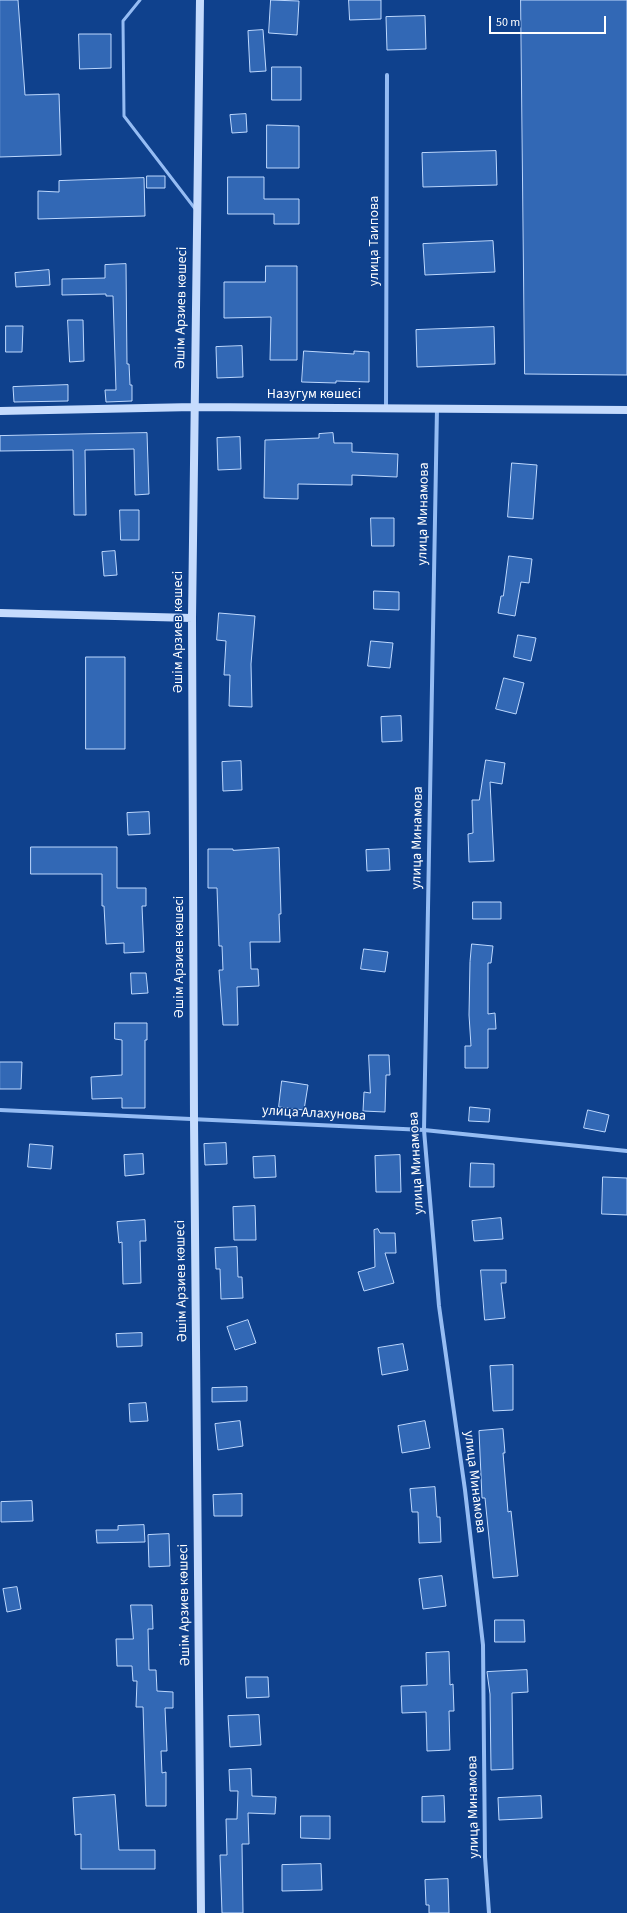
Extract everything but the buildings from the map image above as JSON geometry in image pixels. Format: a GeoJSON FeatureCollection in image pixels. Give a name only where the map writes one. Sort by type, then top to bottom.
{"type":"FeatureCollection","features":[{"type":"Feature","properties":{"kind":"main road","name":"Әшім Арзиев көшесі"},"geometry":{"type":"LineString","coordinates":[[200,0],[196,211],[192,618],[194,1120],[201,1913]]}},
{"type":"Feature","properties":{"kind":"main road","name":"Назугум көшесі"},"geometry":{"type":"LineString","coordinates":[[0,411],[194,407],[627,410]]}},
{"type":"Feature","properties":{"kind":"main road"},"geometry":{"type":"LineString","coordinates":[[0,613],[192,618]]}},
{"type":"Feature","properties":{"kind":"street","name":"улица Таипова"},"geometry":{"type":"LineString","coordinates":[[386,408],[387,75]]}},
{"type":"Feature","properties":{"kind":"street","name":"улица Минамова"},"geometry":{"type":"LineString","coordinates":[[438,408],[424,1130],[439,1306],[465,1490],[482,1645],[485,1857],[488,1913]]}},
{"type":"Feature","properties":{"kind":"street","name":"улица Алахунова"},"geometry":{"type":"LineString","coordinates":[[0,1110],[424,1130],[627,1151]]}},
{"type":"Feature","properties":{"kind":"lane"},"geometry":{"type":"LineString","coordinates":[[140,0],[123,21],[124,116],[196,211]]}}]}
